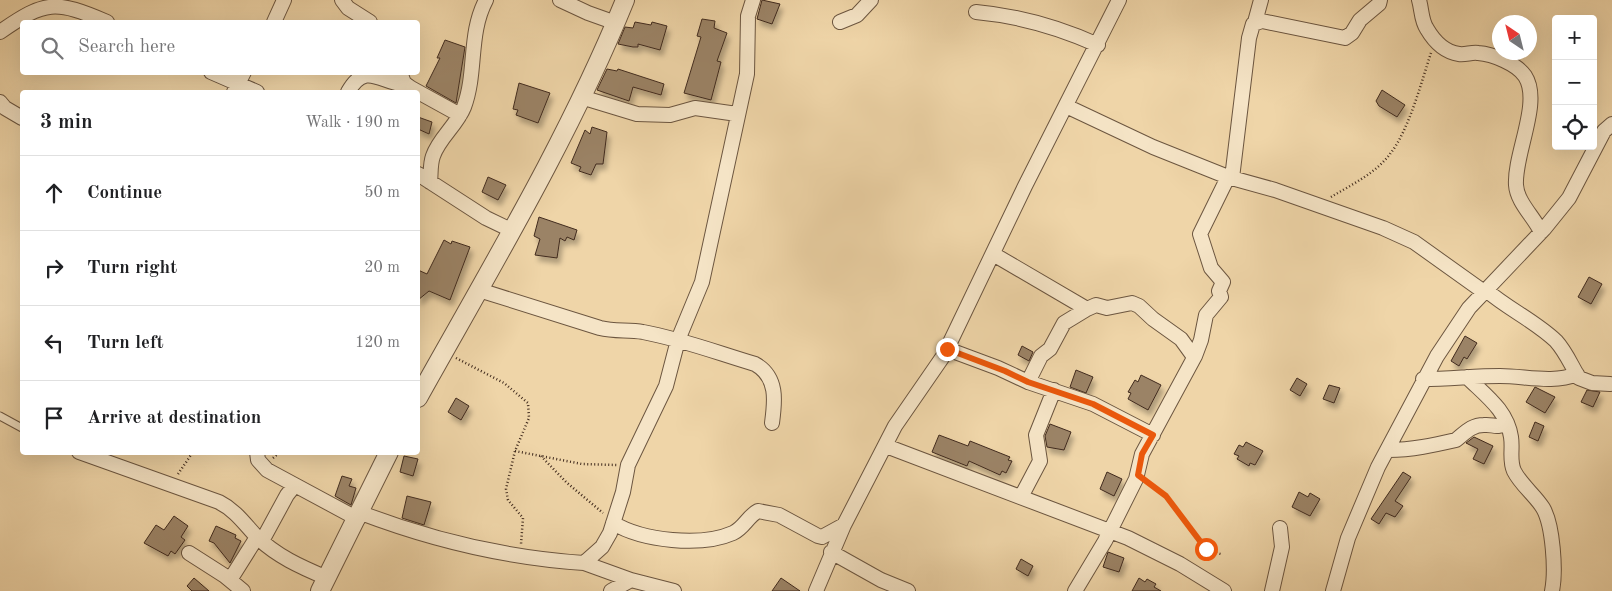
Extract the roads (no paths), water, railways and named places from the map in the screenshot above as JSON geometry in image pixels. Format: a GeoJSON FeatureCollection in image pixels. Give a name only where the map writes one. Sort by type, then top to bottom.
{"type":"FeatureCollection","features":[{"type":"Feature","properties":{"kind":"street"},"geometry":{"type":"LineString","coordinates":[[0,32],[32,6],[44,0],[55,1],[102,20]]}},
{"type":"Feature","properties":{"kind":"street"},"geometry":{"type":"LineString","coordinates":[[275,20],[284,0]]}},
{"type":"Feature","properties":{"kind":"street"},"geometry":{"type":"LineString","coordinates":[[342,0],[348,8],[367,20]]}},
{"type":"Feature","properties":{"kind":"street"},"geometry":{"type":"LineString","coordinates":[[430,182],[433,156],[464,106],[472,70],[476,22],[486,0]]}},
{"type":"Feature","properties":{"kind":"street"},"geometry":{"type":"LineString","coordinates":[[560,0],[616,23]]}},
{"type":"Feature","properties":{"kind":"street"},"geometry":{"type":"LineString","coordinates":[[420,394],[511,230],[580,97],[626,0]]}},
{"type":"Feature","properties":{"kind":"street"},"geometry":{"type":"LineString","coordinates":[[584,563],[602,547],[613,523],[623,492],[628,465],[666,386],[678,340],[702,282],[747,74],[748,16],[753,0]]}},
{"type":"Feature","properties":{"kind":"street"},"geometry":{"type":"LineString","coordinates":[[840,22],[857,15],[871,0]]}},
{"type":"Feature","properties":{"kind":"street"},"geometry":{"type":"LineString","coordinates":[[816,591],[831,552],[900,418],[947,349],[1119,0]]}},
{"type":"Feature","properties":{"kind":"street"},"geometry":{"type":"LineString","coordinates":[[1075,591],[1101,548],[1138,475],[1142,454],[1194,357],[1201,340],[1204,322],[1221,296],[1219,291],[1223,282],[1211,268],[1200,234],[1230,178],[1249,38],[1261,0]]}},
{"type":"Feature","properties":{"kind":"street"},"geometry":{"type":"LineString","coordinates":[[1255,22],[1262,21],[1346,38],[1352,33],[1360,20],[1379,4],[1380,0]]}},
{"type":"Feature","properties":{"kind":"street"},"geometry":{"type":"LineString","coordinates":[[1419,0],[1422,18],[1435,40],[1445,50],[1459,54],[1478,52],[1513,65],[1526,78],[1529,87],[1529,119],[1520,148],[1516,185],[1518,194],[1541,232]]}},
{"type":"Feature","properties":{"kind":"street"},"geometry":{"type":"LineString","coordinates":[[976,12],[998,14],[1052,25],[1098,44]]}},
{"type":"Feature","properties":{"kind":"street"},"geometry":{"type":"LineString","coordinates":[[215,75],[236,89],[243,75]]}},
{"type":"Feature","properties":{"kind":"street"},"geometry":{"type":"LineString","coordinates":[[349,90],[363,76],[371,75],[414,90]]}},
{"type":"Feature","properties":{"kind":"street"},"geometry":{"type":"LineString","coordinates":[[401,75],[407,86]]}},
{"type":"Feature","properties":{"kind":"street"},"geometry":{"type":"LineString","coordinates":[[420,93],[460,115]]}},
{"type":"Feature","properties":{"kind":"street"},"geometry":{"type":"LineString","coordinates":[[580,97],[637,114],[670,115],[694,108],[737,114]]}},
{"type":"Feature","properties":{"kind":"street"},"geometry":{"type":"LineString","coordinates":[[0,102],[5,108],[20,117]]}},
{"type":"Feature","properties":{"kind":"street"},"geometry":{"type":"LineString","coordinates":[[1066,106],[1153,147],[1230,178],[1354,216],[1414,242],[1532,321],[1557,342],[1568,357],[1576,374],[1587,382],[1610,384]]}},
{"type":"Feature","properties":{"kind":"street"},"geometry":{"type":"LineString","coordinates":[[1333,591],[1348,538],[1378,467],[1389,450],[1423,380],[1469,308],[1541,232],[1569,198],[1604,131],[1612,124]]}},
{"type":"Feature","properties":{"kind":"street"},"geometry":{"type":"LineString","coordinates":[[420,175],[511,230]]}},
{"type":"Feature","properties":{"kind":"street"},"geometry":{"type":"LineString","coordinates":[[993,254],[1087,309]]}},
{"type":"Feature","properties":{"kind":"street"},"geometry":{"type":"LineString","coordinates":[[479,290],[613,331],[639,331],[678,340],[755,364],[764,369],[770,379],[776,400],[772,424]]}},
{"type":"Feature","properties":{"kind":"street"},"geometry":{"type":"LineString","coordinates":[[1028,382],[1041,356],[1050,349],[1064,323],[1096,305],[1106,308],[1132,303],[1139,306],[1152,319],[1181,339],[1194,357]]}},
{"type":"Feature","properties":{"kind":"street"},"geometry":{"type":"LineString","coordinates":[[947,349],[1005,371],[1028,382],[1093,404],[1153,435]]}},
{"type":"Feature","properties":{"kind":"street"},"geometry":{"type":"LineString","coordinates":[[1423,380],[1516,376],[1546,379],[1567,378],[1576,374]]}},
{"type":"Feature","properties":{"kind":"street"},"geometry":{"type":"LineString","coordinates":[[1467,377],[1490,398],[1507,423],[1514,472],[1542,507],[1548,522],[1552,551],[1552,591]]}},
{"type":"Feature","properties":{"kind":"street"},"geometry":{"type":"LineString","coordinates":[[1022,497],[1040,461],[1036,435],[1054,390]]}},
{"type":"Feature","properties":{"kind":"street"},"geometry":{"type":"LineString","coordinates":[[1389,450],[1431,447],[1439,442],[1456,440],[1464,431],[1472,428],[1486,424],[1494,428],[1507,423]]}},
{"type":"Feature","properties":{"kind":"street"},"geometry":{"type":"LineString","coordinates":[[886,446],[1143,545],[1224,591]]}},
{"type":"Feature","properties":{"kind":"street"},"geometry":{"type":"LineString","coordinates":[[86,455],[220,502],[231,508],[259,539],[323,585],[360,516],[388,455]]}},
{"type":"Feature","properties":{"kind":"street"},"geometry":{"type":"LineString","coordinates":[[257,455],[258,460],[268,470],[360,516],[440,539],[520,555],[584,563],[631,580],[674,591]]}},
{"type":"Feature","properties":{"kind":"street"},"geometry":{"type":"LineString","coordinates":[[230,580],[295,485]]}},
{"type":"Feature","properties":{"kind":"street"},"geometry":{"type":"LineString","coordinates":[[613,523],[631,532],[657,538],[701,541],[716,539],[738,530],[758,511],[779,515],[822,537],[844,526]]}},
{"type":"Feature","properties":{"kind":"street"},"geometry":{"type":"LineString","coordinates":[[1093,526],[1101,548]]}},
{"type":"Feature","properties":{"kind":"street"},"geometry":{"type":"LineString","coordinates":[[1272,591],[1282,547],[1280,528]]}},
{"type":"Feature","properties":{"kind":"street"},"geometry":{"type":"LineString","coordinates":[[831,552],[881,580],[908,591]]}},
{"type":"Feature","properties":{"kind":"street"},"geometry":{"type":"LineString","coordinates":[[189,553],[230,580],[243,591]]}},
{"type":"Feature","properties":{"kind":"street"},"geometry":{"type":"LineString","coordinates":[[611,591],[631,580]]}},
{"type":"Feature","properties":{"kind":"lane"},"geometry":{"type":"LineString","coordinates":[[0,416],[20,427]]}}]}
